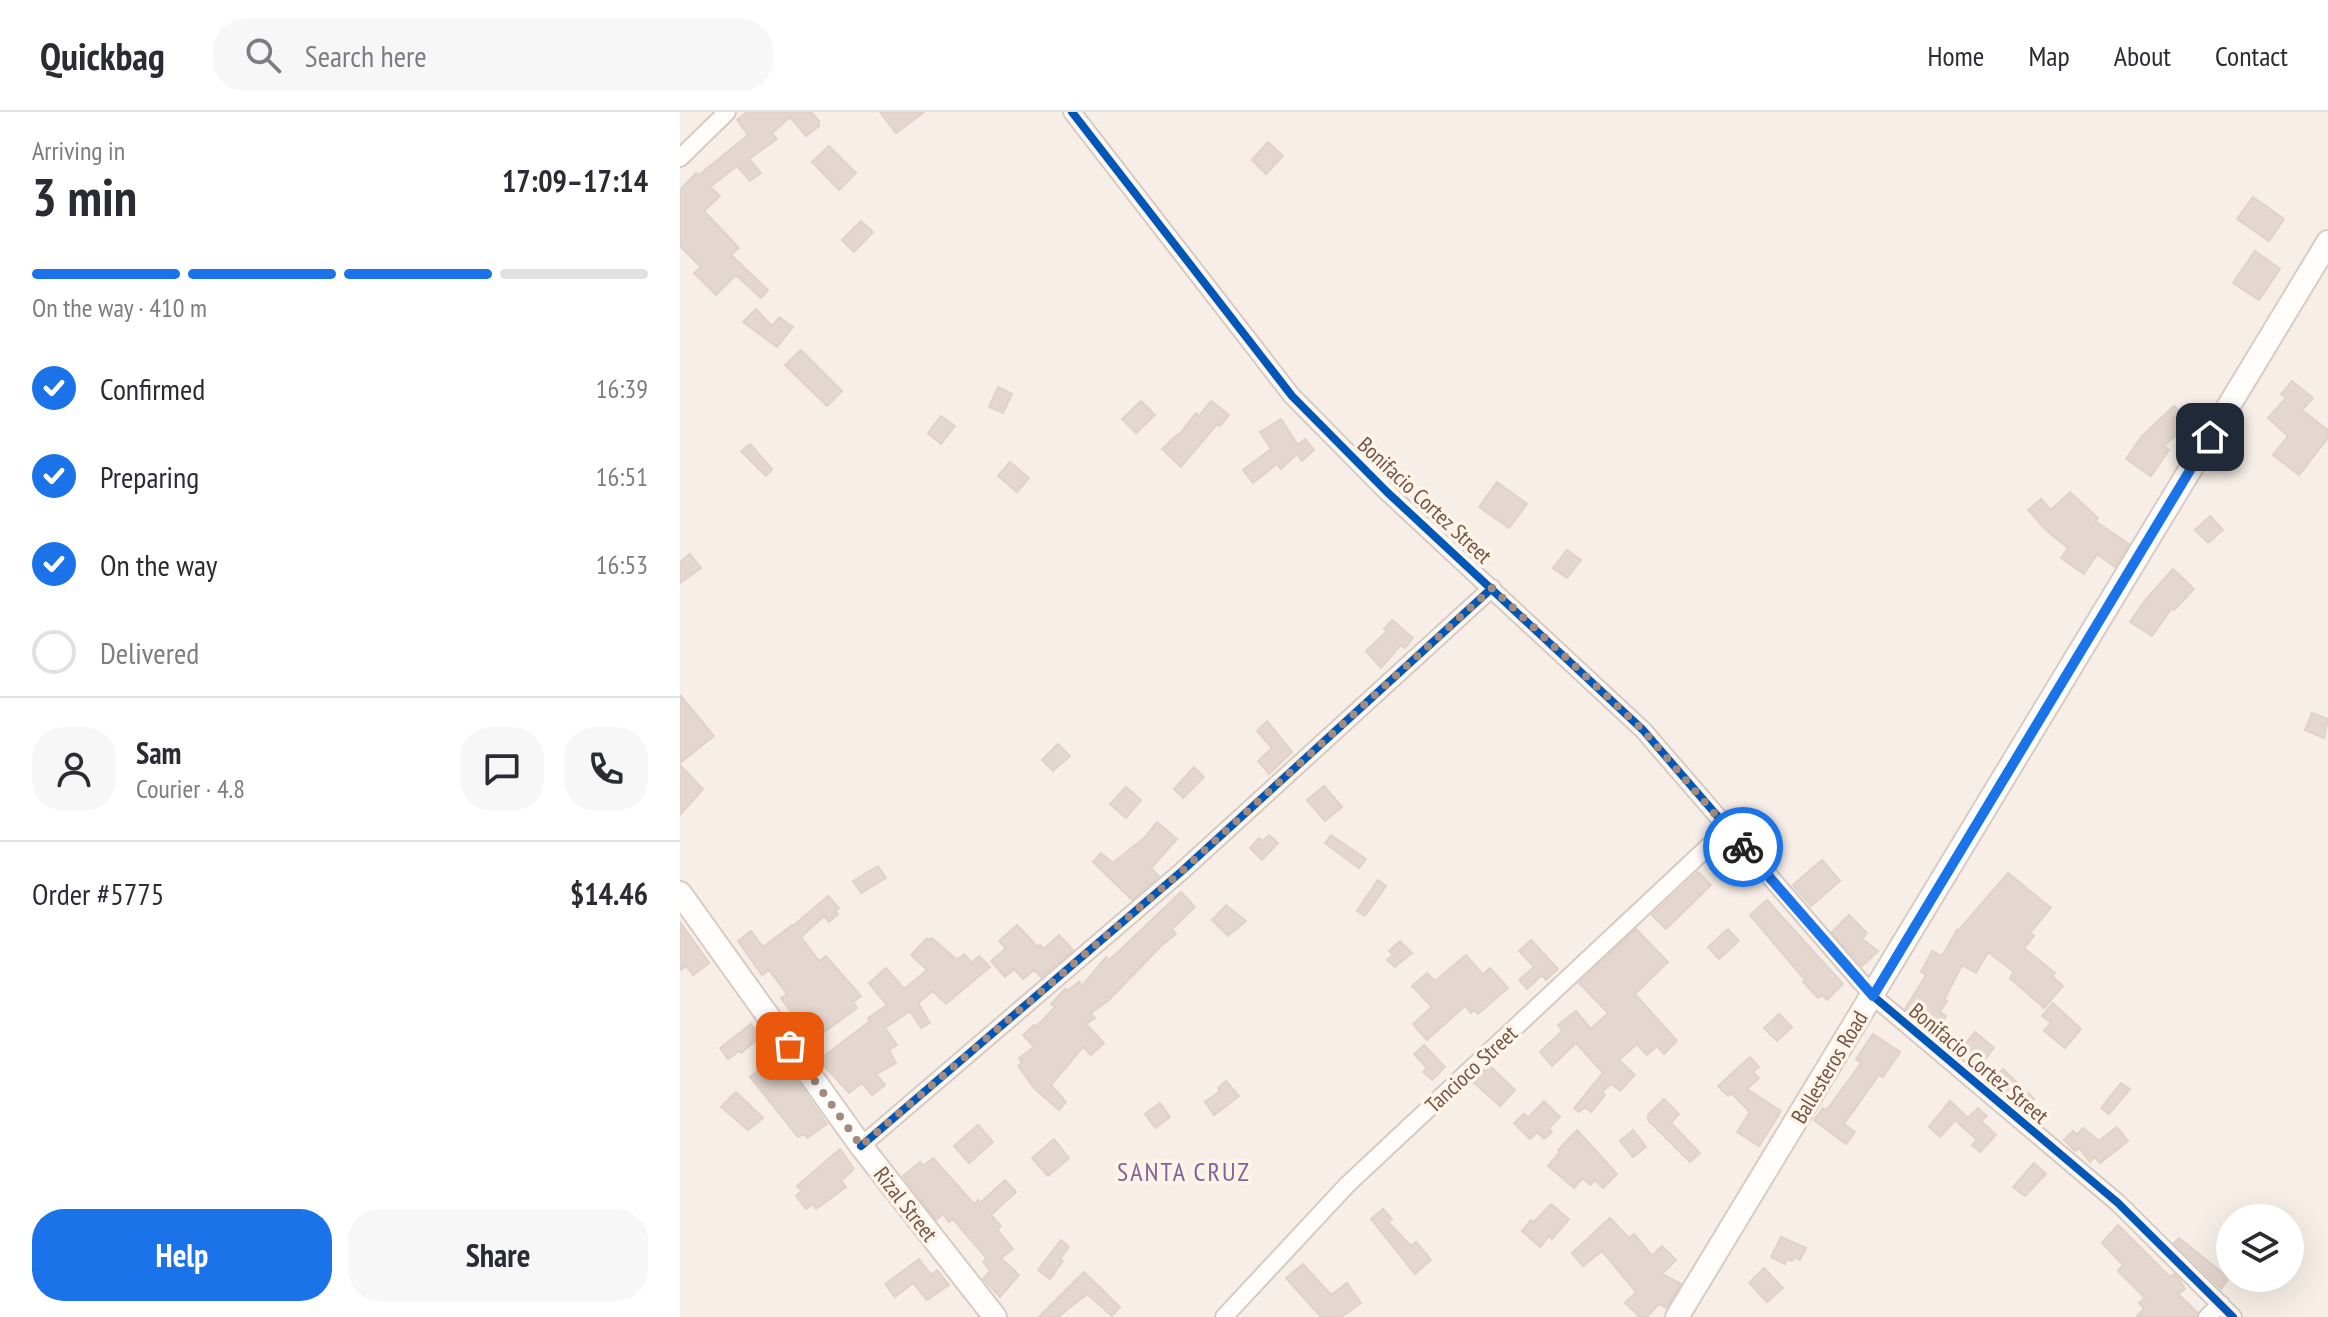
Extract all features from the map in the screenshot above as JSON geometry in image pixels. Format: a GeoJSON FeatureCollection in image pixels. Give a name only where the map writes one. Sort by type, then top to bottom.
{"type":"FeatureCollection","features":[{"type":"Feature","properties":{"kind":"main road","name":"Ballesteros Road"},"geometry":{"type":"LineString","coordinates":[[1677,1317],[2328,242]]}},
{"type":"Feature","properties":{"kind":"main road","name":"Rizal Street"},"geometry":{"type":"LineString","coordinates":[[680,893],[861,1146],[995,1317]]}},
{"type":"Feature","properties":{"kind":"street"},"geometry":{"type":"LineString","coordinates":[[680,158],[727,112]]}},
{"type":"Feature","properties":{"kind":"street","name":"Bonifacio Cortez Street"},"geometry":{"type":"LineString","coordinates":[[1072,112],[1292,396],[1387,492],[1643,730],[1873,996],[2118,1203],[2233,1317]]}},
{"type":"Feature","properties":{"kind":"street"},"geometry":{"type":"LineString","coordinates":[[861,1146],[1182,871],[1492,588]]}},
{"type":"Feature","properties":{"kind":"street","name":"Tancioco Street"},"geometry":{"type":"LineString","coordinates":[[1224,1317],[1347,1185],[1727,829]]}},
{"type":"Feature","properties":{"kind":"street"},"geometry":{"type":"LineString","coordinates":[[2207,1317],[2221,1304]]}},
{"type":"Feature","properties":{"kind":"building"},"geometry":{"type":"Polygon","coordinates":[[[747,112],[811,112],[819,121],[819,126],[806,136],[790,117],[772,133],[777,139],[749,159],[761,173],[750,181],[737,166],[710,187],[720,196],[704,211],[739,248],[731,255],[768,290],[761,298],[736,275],[716,295],[694,273],[701,267],[680,246],[680,190],[696,173],[699,175],[748,135],[737,120],[747,112]]]}},
{"type":"Feature","properties":{"kind":"building"},"geometry":{"type":"Polygon","coordinates":[[[880,112],[924,112],[896,133],[880,112]]]}},
{"type":"Feature","properties":{"kind":"building"},"geometry":{"type":"Polygon","coordinates":[[[1268,142],[1283,156],[1266,174],[1252,160],[1268,142]]]}},
{"type":"Feature","properties":{"kind":"building"},"geometry":{"type":"Polygon","coordinates":[[[829,146],[856,173],[839,190],[812,162],[829,146]]]}},
{"type":"Feature","properties":{"kind":"building"},"geometry":{"type":"Polygon","coordinates":[[[2253,197],[2284,219],[2269,241],[2237,219],[2253,197]]]}},
{"type":"Feature","properties":{"kind":"building"},"geometry":{"type":"Polygon","coordinates":[[[861,221],[873,232],[854,252],[842,240],[861,221]]]}},
{"type":"Feature","properties":{"kind":"building"},"geometry":{"type":"Polygon","coordinates":[[[2255,251],[2280,269],[2259,300],[2233,283],[2255,251]]]}},
{"type":"Feature","properties":{"kind":"building"},"geometry":{"type":"Polygon","coordinates":[[[756,309],[772,326],[779,317],[793,327],[777,347],[743,322],[756,309]]]}},
{"type":"Feature","properties":{"kind":"building"},"geometry":{"type":"Polygon","coordinates":[[[801,350],[842,391],[827,406],[785,365],[801,350]]]}},
{"type":"Feature","properties":{"kind":"building"},"geometry":{"type":"Polygon","coordinates":[[[2292,381],[2313,398],[2302,410],[2328,430],[2328,438],[2299,475],[2273,455],[2288,436],[2268,418],[2286,398],[2281,394],[2292,381]]]}},
{"type":"Feature","properties":{"kind":"building"},"geometry":{"type":"Polygon","coordinates":[[[998,387],[1012,394],[1003,413],[989,407],[998,387]]]}},
{"type":"Feature","properties":{"kind":"building"},"geometry":{"type":"Polygon","coordinates":[[[1141,401],[1155,415],[1136,433],[1122,419],[1141,401]]]}},
{"type":"Feature","properties":{"kind":"building"},"geometry":{"type":"Polygon","coordinates":[[[1211,401],[1229,415],[1220,426],[1217,424],[1181,467],[1162,449],[1211,401]]]}},
{"type":"Feature","properties":{"kind":"building"},"geometry":{"type":"Polygon","coordinates":[[[2174,406],[2190,422],[2164,446],[2169,450],[2151,476],[2126,459],[2142,436],[2174,406]]]}},
{"type":"Feature","properties":{"kind":"building"},"geometry":{"type":"Polygon","coordinates":[[[941,416],[955,426],[941,444],[928,433],[941,416]]]}},
{"type":"Feature","properties":{"kind":"building"},"geometry":{"type":"Polygon","coordinates":[[[1281,419],[1298,445],[1305,439],[1314,450],[1302,461],[1297,454],[1281,469],[1277,464],[1253,483],[1243,470],[1271,449],[1260,432],[1281,419]]]}},
{"type":"Feature","properties":{"kind":"building"},"geometry":{"type":"Polygon","coordinates":[[[750,444],[772,469],[766,476],[741,451],[750,444]]]}},
{"type":"Feature","properties":{"kind":"building"},"geometry":{"type":"Polygon","coordinates":[[[1010,462],[1029,478],[1017,492],[998,476],[1010,462]]]}},
{"type":"Feature","properties":{"kind":"building"},"geometry":{"type":"Polygon","coordinates":[[[1497,482],[1527,504],[1509,528],[1479,507],[1497,482]]]}},
{"type":"Feature","properties":{"kind":"building"},"geometry":{"type":"Polygon","coordinates":[[[2070,492],[2098,518],[2095,521],[2129,544],[2115,567],[2097,554],[2084,574],[2061,558],[2068,548],[2028,510],[2041,499],[2051,510],[2070,492]]]}},
{"type":"Feature","properties":{"kind":"building"},"geometry":{"type":"Polygon","coordinates":[[[2210,516],[2223,530],[2208,543],[2195,530],[2210,516]]]}},
{"type":"Feature","properties":{"kind":"building"},"geometry":{"type":"Polygon","coordinates":[[[1567,550],[1581,560],[1567,578],[1553,568],[1567,550]]]}},
{"type":"Feature","properties":{"kind":"building"},"geometry":{"type":"Polygon","coordinates":[[[690,554],[701,568],[680,583],[680,562],[690,554]]]}},
{"type":"Feature","properties":{"kind":"building"},"geometry":{"type":"Polygon","coordinates":[[[2173,569],[2194,589],[2174,610],[2172,608],[2152,636],[2130,622],[2173,569]]]}},
{"type":"Feature","properties":{"kind":"building"},"geometry":{"type":"Polygon","coordinates":[[[1392,620],[1413,638],[1405,648],[1401,645],[1381,668],[1366,651],[1387,631],[1384,629],[1392,620]]]}},
{"type":"Feature","properties":{"kind":"building"},"geometry":{"type":"Polygon","coordinates":[[[680,695],[714,736],[680,763],[680,695]]]}},
{"type":"Feature","properties":{"kind":"building"},"geometry":{"type":"Polygon","coordinates":[[[2312,713],[2328,719],[2324,738],[2305,730],[2312,713]]]}},
{"type":"Feature","properties":{"kind":"building"},"geometry":{"type":"Polygon","coordinates":[[[1267,721],[1292,752],[1269,774],[1258,761],[1272,748],[1257,731],[1267,721]]]}},
{"type":"Feature","properties":{"kind":"building"},"geometry":{"type":"Polygon","coordinates":[[[1058,744],[1070,756],[1053,771],[1042,760],[1058,744]]]}},
{"type":"Feature","properties":{"kind":"building"},"geometry":{"type":"Polygon","coordinates":[[[680,765],[703,789],[680,815],[680,765]]]}},
{"type":"Feature","properties":{"kind":"building"},"geometry":{"type":"Polygon","coordinates":[[[1194,767],[1204,777],[1183,798],[1174,789],[1194,767]]]}},
{"type":"Feature","properties":{"kind":"building"},"geometry":{"type":"Polygon","coordinates":[[[1324,786],[1342,807],[1325,821],[1307,800],[1324,786]]]}},
{"type":"Feature","properties":{"kind":"building"},"geometry":{"type":"Polygon","coordinates":[[[1126,787],[1141,800],[1126,818],[1110,804],[1126,787]]]}},
{"type":"Feature","properties":{"kind":"building"},"geometry":{"type":"Polygon","coordinates":[[[1157,822],[1177,839],[1151,868],[1159,876],[1132,900],[1093,862],[1101,853],[1113,863],[1145,837],[1157,822]]]}},
{"type":"Feature","properties":{"kind":"building"},"geometry":{"type":"Polygon","coordinates":[[[1269,835],[1278,843],[1262,860],[1250,848],[1259,838],[1263,841],[1269,835]]]}},
{"type":"Feature","properties":{"kind":"building"},"geometry":{"type":"Polygon","coordinates":[[[1331,835],[1366,859],[1359,868],[1325,843],[1331,835]]]}},
{"type":"Feature","properties":{"kind":"building"},"geometry":{"type":"Polygon","coordinates":[[[1822,860],[1840,881],[1811,906],[1793,885],[1822,860]]]}},
{"type":"Feature","properties":{"kind":"building"},"geometry":{"type":"Polygon","coordinates":[[[878,866],[886,878],[861,893],[853,881],[878,866]]]}},
{"type":"Feature","properties":{"kind":"building"},"geometry":{"type":"Polygon","coordinates":[[[1698,872],[1711,885],[1666,929],[1652,915],[1698,872]]]}},
{"type":"Feature","properties":{"kind":"building"},"geometry":{"type":"Polygon","coordinates":[[[2008,873],[2051,908],[2030,933],[2034,936],[2024,948],[2055,973],[2052,976],[2063,986],[2044,1008],[2010,978],[2014,972],[1988,952],[1976,973],[1962,965],[1940,1012],[1946,1016],[1939,1029],[1933,1025],[1932,1028],[1905,1009],[1926,975],[1921,972],[1932,951],[1942,956],[1957,930],[2008,873]]]}},
{"type":"Feature","properties":{"kind":"building"},"geometry":{"type":"Polygon","coordinates":[[[1378,880],[1386,886],[1365,916],[1357,911],[1378,880]]]}},
{"type":"Feature","properties":{"kind":"building"},"geometry":{"type":"Polygon","coordinates":[[[1181,892],[1195,907],[1172,929],[1176,934],[1109,1000],[1091,1013],[1095,1018],[1086,1024],[1104,1043],[1091,1055],[1083,1047],[1051,1085],[1066,1102],[1059,1110],[1035,1089],[1018,1066],[1022,1063],[1019,1058],[1034,1047],[1023,1035],[1034,1025],[1036,1027],[1055,1007],[1051,1004],[1065,989],[1067,991],[1079,982],[1082,986],[1106,957],[1109,960],[1181,892]]]}},
{"type":"Feature","properties":{"kind":"building"},"geometry":{"type":"Polygon","coordinates":[[[828,896],[839,908],[835,911],[838,914],[829,922],[824,916],[801,937],[819,961],[826,956],[861,996],[853,1002],[857,1008],[806,1045],[795,1030],[801,1026],[781,998],[787,994],[769,970],[762,975],[738,941],[751,931],[763,947],[828,896]]]}},
{"type":"Feature","properties":{"kind":"building"},"geometry":{"type":"Polygon","coordinates":[[[1767,900],[1843,984],[1827,1000],[1822,995],[1818,998],[1803,982],[1805,980],[1750,915],[1767,900]]]}},
{"type":"Feature","properties":{"kind":"building"},"geometry":{"type":"Polygon","coordinates":[[[1226,905],[1246,921],[1228,936],[1212,920],[1226,905]]]}},
{"type":"Feature","properties":{"kind":"building"},"geometry":{"type":"Polygon","coordinates":[[[1849,915],[1867,933],[1862,939],[1878,951],[1862,966],[1832,932],[1849,915]]]}},
{"type":"Feature","properties":{"kind":"building"},"geometry":{"type":"Polygon","coordinates":[[[680,922],[709,963],[693,975],[686,966],[680,970],[680,922]]]}},
{"type":"Feature","properties":{"kind":"building"},"geometry":{"type":"Polygon","coordinates":[[[1017,925],[1038,947],[1040,945],[1044,949],[1059,935],[1073,950],[1041,977],[1034,970],[1023,979],[1014,969],[1005,977],[991,961],[1006,948],[999,941],[1017,925]]]}},
{"type":"Feature","properties":{"kind":"building"},"geometry":{"type":"Polygon","coordinates":[[[1636,929],[1668,962],[1635,994],[1677,1041],[1664,1054],[1657,1046],[1647,1055],[1637,1044],[1619,1060],[1635,1075],[1620,1091],[1611,1084],[1602,1092],[1605,1095],[1591,1112],[1585,1107],[1579,1112],[1574,1108],[1603,1073],[1576,1043],[1552,1066],[1540,1052],[1562,1031],[1558,1025],[1576,1011],[1591,1029],[1608,1013],[1579,983],[1636,929]]]}},
{"type":"Feature","properties":{"kind":"building"},"geometry":{"type":"Polygon","coordinates":[[[1728,929],[1739,941],[1719,959],[1708,947],[1728,929]]]}},
{"type":"Feature","properties":{"kind":"building"},"geometry":{"type":"Polygon","coordinates":[[[927,938],[932,938],[957,960],[964,954],[972,963],[979,956],[990,967],[946,1004],[933,991],[918,1003],[930,1023],[921,1028],[910,1011],[885,1028],[897,1045],[889,1050],[896,1063],[876,1074],[885,1085],[872,1095],[862,1083],[849,1093],[819,1060],[887,1005],[869,983],[886,968],[904,989],[927,970],[911,955],[927,938]]]}},
{"type":"Feature","properties":{"kind":"building"},"geometry":{"type":"Polygon","coordinates":[[[1531,940],[1558,969],[1546,980],[1542,975],[1527,989],[1519,980],[1534,967],[1519,951],[1531,940]]]}},
{"type":"Feature","properties":{"kind":"building"},"geometry":{"type":"Polygon","coordinates":[[[1400,941],[1412,953],[1395,967],[1387,960],[1393,955],[1389,951],[1400,941]]]}},
{"type":"Feature","properties":{"kind":"building"},"geometry":{"type":"Polygon","coordinates":[[[1466,955],[1483,975],[1490,968],[1508,988],[1478,1014],[1474,1010],[1471,1013],[1465,1006],[1427,1040],[1413,1024],[1432,1007],[1412,986],[1427,973],[1435,981],[1466,955]]]}},
{"type":"Feature","properties":{"kind":"building"},"geometry":{"type":"Polygon","coordinates":[[[2053,1003],[2081,1029],[2065,1048],[2044,1031],[2051,1023],[2042,1016],[2053,1003]]]}},
{"type":"Feature","properties":{"kind":"building"},"geometry":{"type":"Polygon","coordinates":[[[1779,1014],[1792,1027],[1777,1041],[1764,1028],[1779,1014]]]}},
{"type":"Feature","properties":{"kind":"building"},"geometry":{"type":"Polygon","coordinates":[[[751,1024],[760,1037],[741,1053],[739,1051],[728,1059],[720,1048],[751,1024]]]}},
{"type":"Feature","properties":{"kind":"building"},"geometry":{"type":"Polygon","coordinates":[[[1975,1032],[1994,1048],[1977,1069],[1958,1053],[1975,1032]]]}},
{"type":"Feature","properties":{"kind":"building"},"geometry":{"type":"Polygon","coordinates":[[[1873,1034],[1900,1052],[1883,1077],[1879,1075],[1844,1124],[1855,1132],[1846,1144],[1814,1120],[1823,1108],[1826,1111],[1861,1063],[1856,1059],[1873,1034]]]}},
{"type":"Feature","properties":{"kind":"building"},"geometry":{"type":"Polygon","coordinates":[[[1424,1045],[1445,1067],[1432,1080],[1423,1072],[1427,1068],[1414,1054],[1424,1045]]]}},
{"type":"Feature","properties":{"kind":"building"},"geometry":{"type":"Polygon","coordinates":[[[778,1054],[827,1124],[807,1138],[804,1134],[798,1137],[750,1077],[778,1054]]]}},
{"type":"Feature","properties":{"kind":"building"},"geometry":{"type":"Polygon","coordinates":[[[1750,1057],[1759,1067],[1753,1072],[1759,1078],[1747,1089],[1781,1111],[1759,1146],[1737,1132],[1750,1112],[1731,1093],[1728,1096],[1718,1086],[1750,1057]]]}},
{"type":"Feature","properties":{"kind":"building"},"geometry":{"type":"Polygon","coordinates":[[[1490,1066],[1515,1090],[1500,1106],[1473,1082],[1490,1066]]]}},
{"type":"Feature","properties":{"kind":"building"},"geometry":{"type":"Polygon","coordinates":[[[2003,1069],[2034,1099],[2023,1109],[1991,1081],[2003,1069]]]}},
{"type":"Feature","properties":{"kind":"building"},"geometry":{"type":"Polygon","coordinates":[[[1226,1081],[1239,1096],[1214,1115],[1205,1102],[1220,1091],[1218,1088],[1226,1081]]]}},
{"type":"Feature","properties":{"kind":"building"},"geometry":{"type":"Polygon","coordinates":[[[2121,1083],[2130,1089],[2109,1114],[2101,1108],[2121,1083]]]}},
{"type":"Feature","properties":{"kind":"building"},"geometry":{"type":"Polygon","coordinates":[[[736,1092],[763,1118],[748,1130],[721,1107],[736,1092]]]}},
{"type":"Feature","properties":{"kind":"building"},"geometry":{"type":"Polygon","coordinates":[[[1664,1099],[1679,1114],[1671,1123],[1700,1153],[1690,1162],[1648,1120],[1648,1115],[1664,1099]]]}},
{"type":"Feature","properties":{"kind":"building"},"geometry":{"type":"Polygon","coordinates":[[[1544,1101],[1560,1117],[1549,1128],[1552,1132],[1544,1139],[1537,1132],[1530,1139],[1514,1123],[1524,1114],[1528,1118],[1544,1101]]]}},
{"type":"Feature","properties":{"kind":"building"},"geometry":{"type":"Polygon","coordinates":[[[1950,1101],[1968,1118],[1978,1108],[1987,1116],[1981,1121],[1996,1135],[1980,1152],[1972,1145],[1977,1140],[1955,1120],[1940,1137],[1929,1127],[1950,1101]]]}},
{"type":"Feature","properties":{"kind":"building"},"geometry":{"type":"Polygon","coordinates":[[[1160,1103],[1170,1117],[1155,1128],[1145,1114],[1160,1103]]]}},
{"type":"Feature","properties":{"kind":"building"},"geometry":{"type":"Polygon","coordinates":[[[978,1125],[993,1142],[969,1163],[954,1146],[978,1125]]]}},
{"type":"Feature","properties":{"kind":"building"},"geometry":{"type":"Polygon","coordinates":[[[2117,1127],[2128,1141],[2100,1163],[2095,1157],[2090,1162],[2079,1148],[2075,1151],[2064,1140],[2073,1131],[2077,1135],[2083,1128],[2099,1141],[2117,1127]]]}},
{"type":"Feature","properties":{"kind":"building"},"geometry":{"type":"Polygon","coordinates":[[[1577,1130],[1617,1174],[1603,1188],[1595,1180],[1590,1185],[1583,1178],[1574,1188],[1548,1166],[1577,1130]]]}},
{"type":"Feature","properties":{"kind":"building"},"geometry":{"type":"Polygon","coordinates":[[[1633,1130],[1646,1147],[1633,1157],[1620,1141],[1633,1130]]]}},
{"type":"Feature","properties":{"kind":"building"},"geometry":{"type":"Polygon","coordinates":[[[1054,1139],[1069,1158],[1048,1176],[1032,1158],[1054,1139]]]}},
{"type":"Feature","properties":{"kind":"building"},"geometry":{"type":"Polygon","coordinates":[[[840,1149],[854,1169],[841,1181],[846,1187],[816,1209],[812,1204],[806,1209],[796,1196],[802,1191],[797,1186],[840,1149]]]}},
{"type":"Feature","properties":{"kind":"building"},"geometry":{"type":"Polygon","coordinates":[[[933,1158],[974,1204],[978,1200],[980,1203],[1005,1180],[1016,1192],[991,1215],[1001,1226],[997,1229],[1013,1249],[1001,1258],[1019,1275],[1000,1297],[983,1279],[990,1271],[983,1262],[987,1259],[953,1219],[949,1222],[943,1214],[936,1220],[903,1176],[920,1162],[923,1166],[933,1158]]]}},
{"type":"Feature","properties":{"kind":"building"},"geometry":{"type":"Polygon","coordinates":[[[2034,1163],[2046,1174],[2025,1196],[2013,1187],[2034,1163]]]}},
{"type":"Feature","properties":{"kind":"building"},"geometry":{"type":"Polygon","coordinates":[[[1551,1204],[1569,1219],[1552,1239],[1549,1236],[1540,1247],[1522,1231],[1551,1204]]]}},
{"type":"Feature","properties":{"kind":"building"},"geometry":{"type":"Polygon","coordinates":[[[1383,1209],[1392,1219],[1388,1222],[1411,1246],[1416,1242],[1431,1260],[1415,1274],[1371,1219],[1383,1209]]]}},
{"type":"Feature","properties":{"kind":"building"},"geometry":{"type":"Polygon","coordinates":[[[1610,1218],[1629,1238],[1634,1234],[1652,1256],[1662,1246],[1676,1260],[1662,1274],[1681,1284],[1666,1308],[1659,1304],[1647,1317],[1640,1317],[1625,1303],[1636,1292],[1602,1251],[1583,1266],[1572,1253],[1610,1218]]]}},
{"type":"Feature","properties":{"kind":"building"},"geometry":{"type":"Polygon","coordinates":[[[2118,1225],[2170,1277],[2174,1274],[2178,1278],[2185,1289],[2178,1294],[2197,1312],[2196,1317],[2136,1317],[2144,1309],[2139,1303],[2145,1298],[2118,1271],[2123,1265],[2102,1243],[2118,1225]]]}},
{"type":"Feature","properties":{"kind":"building"},"geometry":{"type":"Polygon","coordinates":[[[1781,1237],[1806,1248],[1800,1260],[1794,1257],[1792,1261],[1787,1259],[1785,1264],[1771,1257],[1781,1237]]]}},
{"type":"Feature","properties":{"kind":"building"},"geometry":{"type":"Polygon","coordinates":[[[2179,1238],[2216,1268],[2216,1284],[2174,1243],[2179,1238]]]}},
{"type":"Feature","properties":{"kind":"building"},"geometry":{"type":"Polygon","coordinates":[[[1061,1240],[1069,1247],[1050,1279],[1038,1270],[1061,1240]]]}},
{"type":"Feature","properties":{"kind":"building"},"geometry":{"type":"Polygon","coordinates":[[[919,1259],[931,1275],[937,1270],[949,1285],[927,1300],[913,1283],[895,1297],[885,1284],[919,1259]]]}},
{"type":"Feature","properties":{"kind":"building"},"geometry":{"type":"Polygon","coordinates":[[[1303,1264],[1331,1295],[1347,1283],[1361,1303],[1341,1317],[1321,1317],[1286,1278],[1303,1264]]]}},
{"type":"Feature","properties":{"kind":"building"},"geometry":{"type":"Polygon","coordinates":[[[1764,1268],[1783,1288],[1767,1302],[1749,1283],[1764,1268]]]}},
{"type":"Feature","properties":{"kind":"building"},"geometry":{"type":"Polygon","coordinates":[[[1084,1272],[1120,1307],[1112,1316],[1087,1294],[1058,1317],[1039,1317],[1084,1272]]]}},
{"type":"Feature","properties":{"kind":"cycle path"},"geometry":{"type":"LineString","coordinates":[[1072,112],[1292,396],[1387,492],[1643,730],[1873,996],[2118,1203],[2233,1317]]}},
{"type":"Feature","properties":{"kind":"cycle path"},"geometry":{"type":"LineString","coordinates":[[861,1146],[1182,871],[1492,588]]}},
{"type":"Feature","properties":{"kind":"way so far"},"geometry":{"type":"LineString","coordinates":[[790,1046],[861,1146],[1182,871],[1492,588],[1643,730],[1743,847]]}},
{"type":"Feature","properties":{"kind":"district","name":"SANTA CRUZ"},"geometry":{"type":"Point","coordinates":[1184,1171]}},
{"type":"Feature","properties":{"kind":"route"},"geometry":{"type":"LineString","coordinates":[[1743,847],[1873,996],[2210,437]]}}]}
